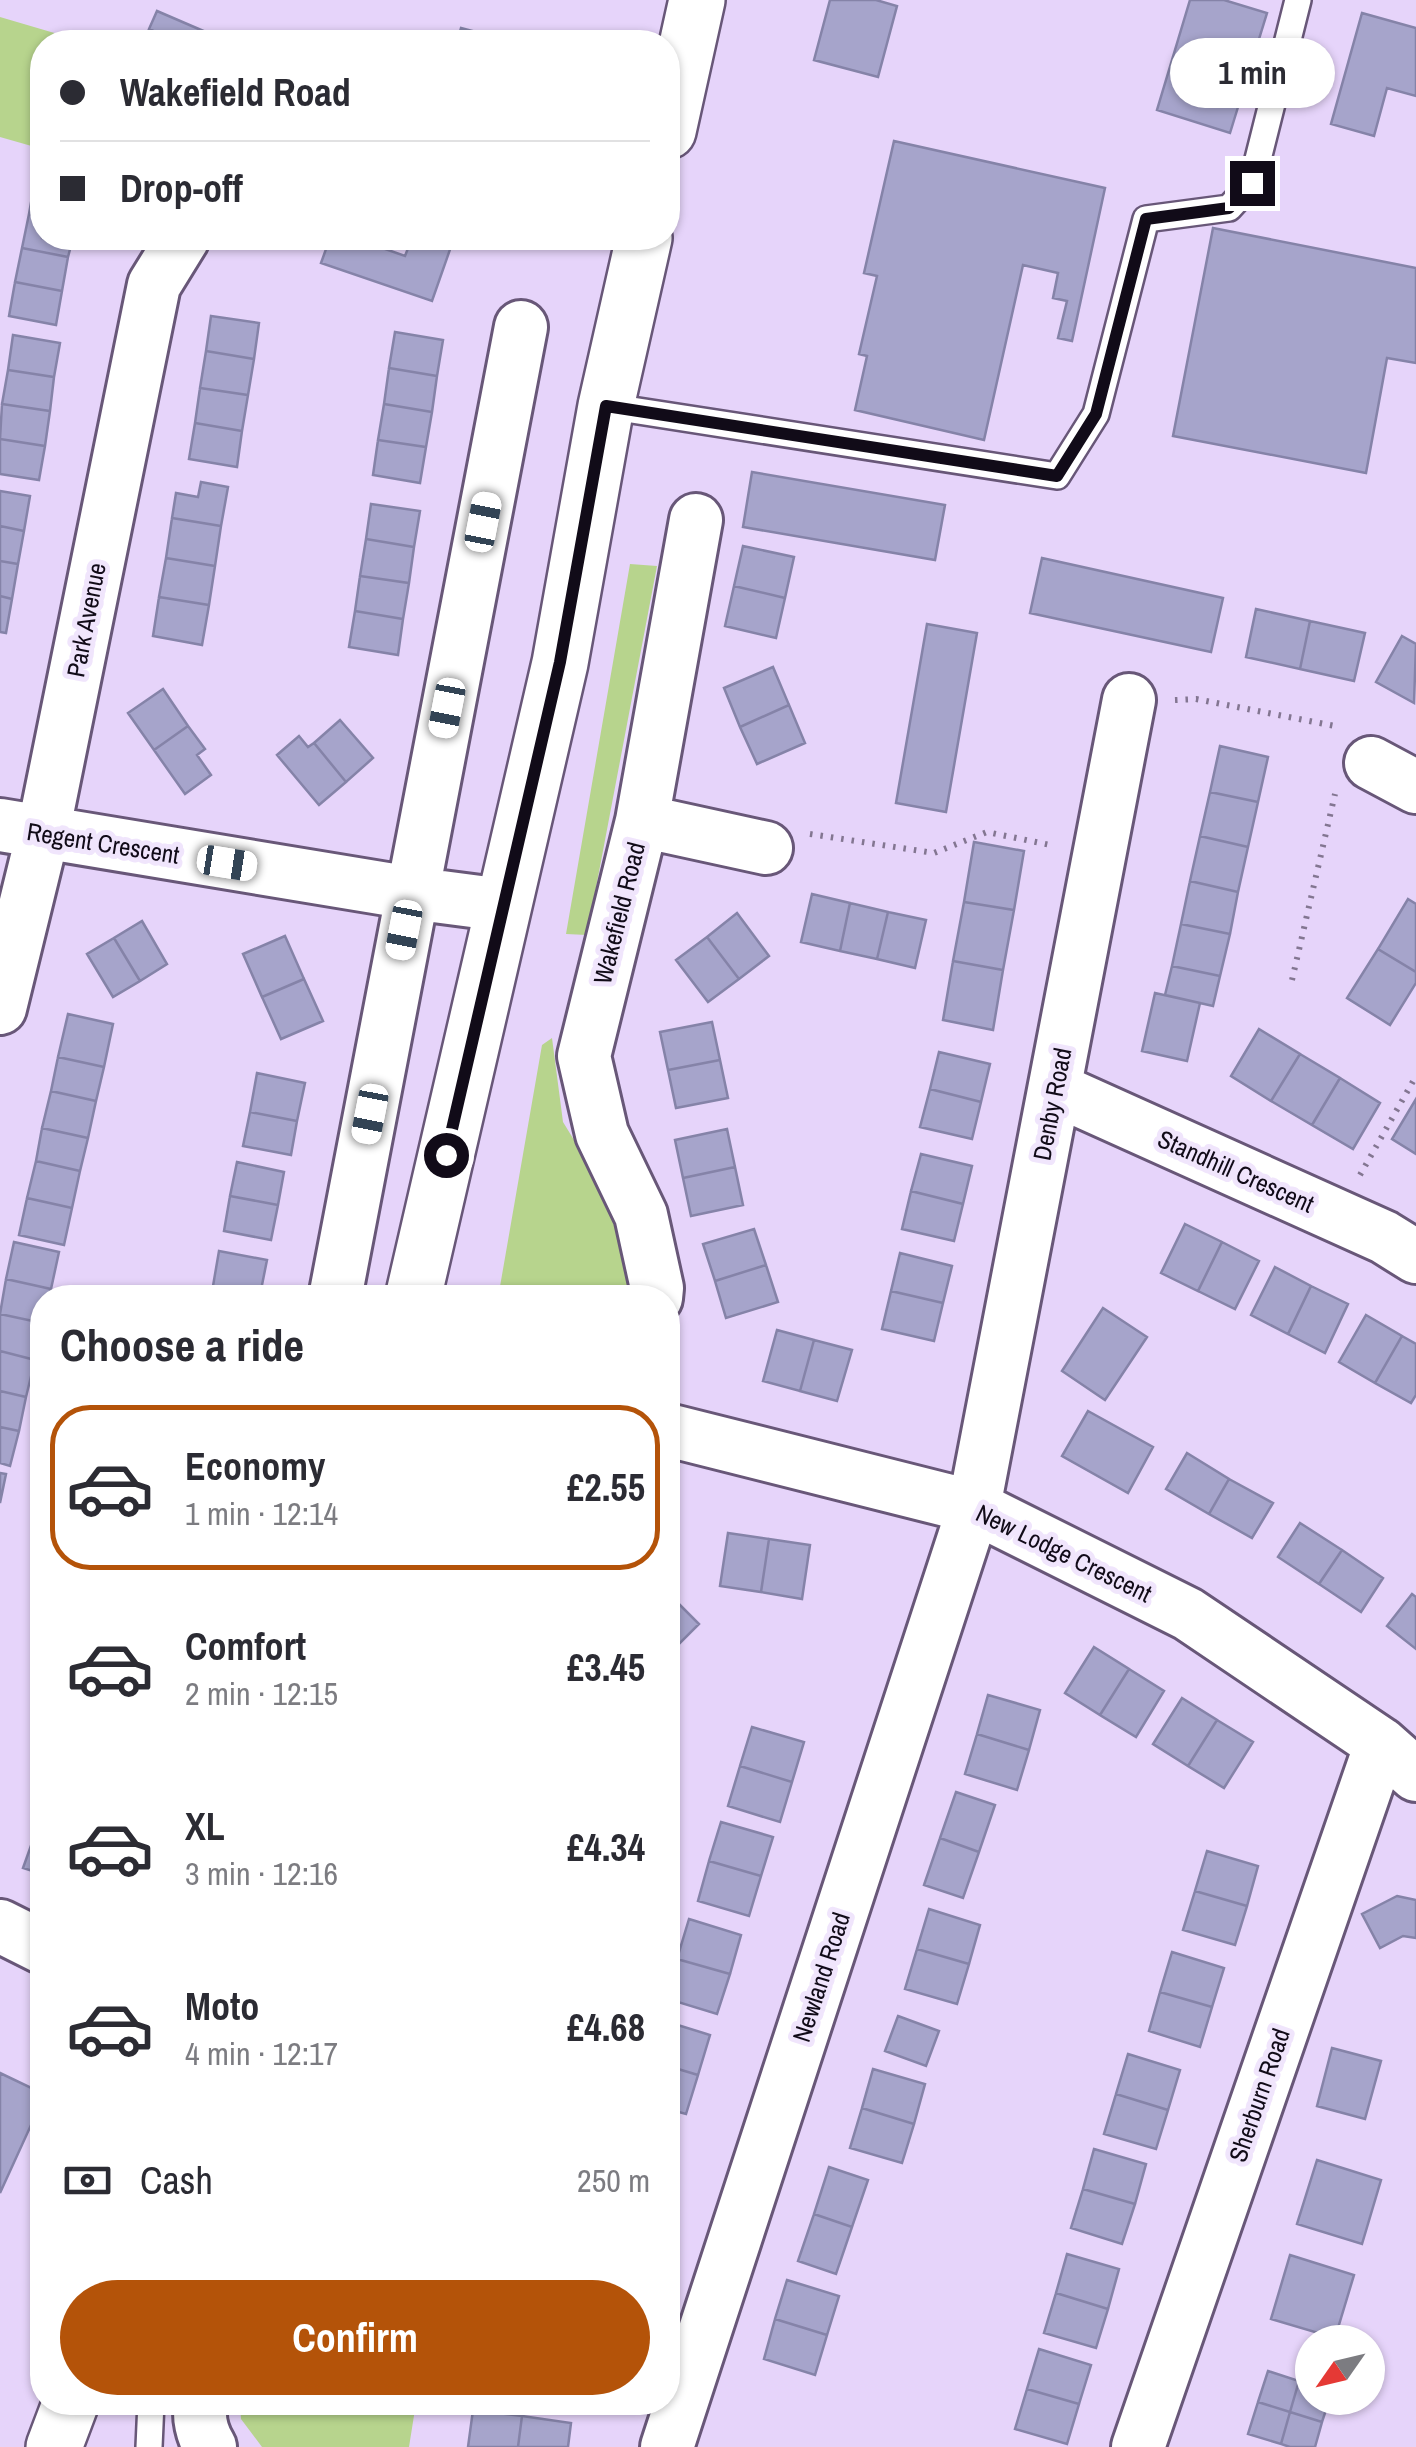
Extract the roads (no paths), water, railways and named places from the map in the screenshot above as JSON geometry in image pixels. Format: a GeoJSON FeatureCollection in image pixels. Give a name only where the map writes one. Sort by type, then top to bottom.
{"type":"FeatureCollection","features":[{"type":"Feature","properties":{"kind":"main road"},"geometry":{"type":"LineString","coordinates":[[680,77],[697,0]]}},
{"type":"Feature","properties":{"kind":"main road"},"geometry":{"type":"LineString","coordinates":[[416,1285],[560,662],[606,406],[641,250]]}},
{"type":"Feature","properties":{"kind":"main road"},"geometry":{"type":"LineString","coordinates":[[54,2447],[66,2415]]}},
{"type":"Feature","properties":{"kind":"street","name":"Park Avenue"},"geometry":{"type":"LineString","coordinates":[[0,1008],[22,829],[154,285],[176,250]]}},
{"type":"Feature","properties":{"kind":"street"},"geometry":{"type":"LineString","coordinates":[[338,1285],[521,327]]}},
{"type":"Feature","properties":{"kind":"street","name":"Wakefield Road"},"geometry":{"type":"LineString","coordinates":[[656,1285],[641,1215],[602,1134],[584,1056],[642,821],[696,520]]}},
{"type":"Feature","properties":{"kind":"street","name":"Denby Road"},"geometry":{"type":"LineString","coordinates":[[974,1507],[1129,700]]}},
{"type":"Feature","properties":{"kind":"street"},"geometry":{"type":"LineString","coordinates":[[642,821],[766,848]]}},
{"type":"Feature","properties":{"kind":"street","name":"Regent Crescent"},"geometry":{"type":"LineString","coordinates":[[22,829],[503,905]]}},
{"type":"Feature","properties":{"kind":"street","name":"Standhill Crescent"},"geometry":{"type":"LineString","coordinates":[[1055,1090],[1384,1237],[1416,1257]]}},
{"type":"Feature","properties":{"kind":"street","name":"New Lodge Crescent"},"geometry":{"type":"LineString","coordinates":[[680,1433],[974,1507],[1188,1614],[1398,1759]]}},
{"type":"Feature","properties":{"kind":"street","name":"Newland Road"},"geometry":{"type":"LineString","coordinates":[[680,2407],[974,1507]]}},
{"type":"Feature","properties":{"kind":"street","name":"Sherburn Road"},"geometry":{"type":"LineString","coordinates":[[1138,2447],[1398,1759]]}},
{"type":"Feature","properties":{"kind":"street"},"geometry":{"type":"LineString","coordinates":[[0,1926],[30,1941]]}},
{"type":"Feature","properties":{"kind":"street"},"geometry":{"type":"LineString","coordinates":[[200,2415],[210,2447]]}},
{"type":"Feature","properties":{"kind":"street","name":"Newland Road"},"geometry":{"type":"LineString","coordinates":[[667,2447],[677,2415]]}},
{"type":"Feature","properties":{"kind":"lane"},"geometry":{"type":"LineString","coordinates":[[606,406],[1057,476],[1096,414],[1146,219],[1229,208],[1252,183],[1298,0]]}},
{"type":"Feature","properties":{"kind":"lane"},"geometry":{"type":"LineString","coordinates":[[149,2447],[150,2415]]}}]}
